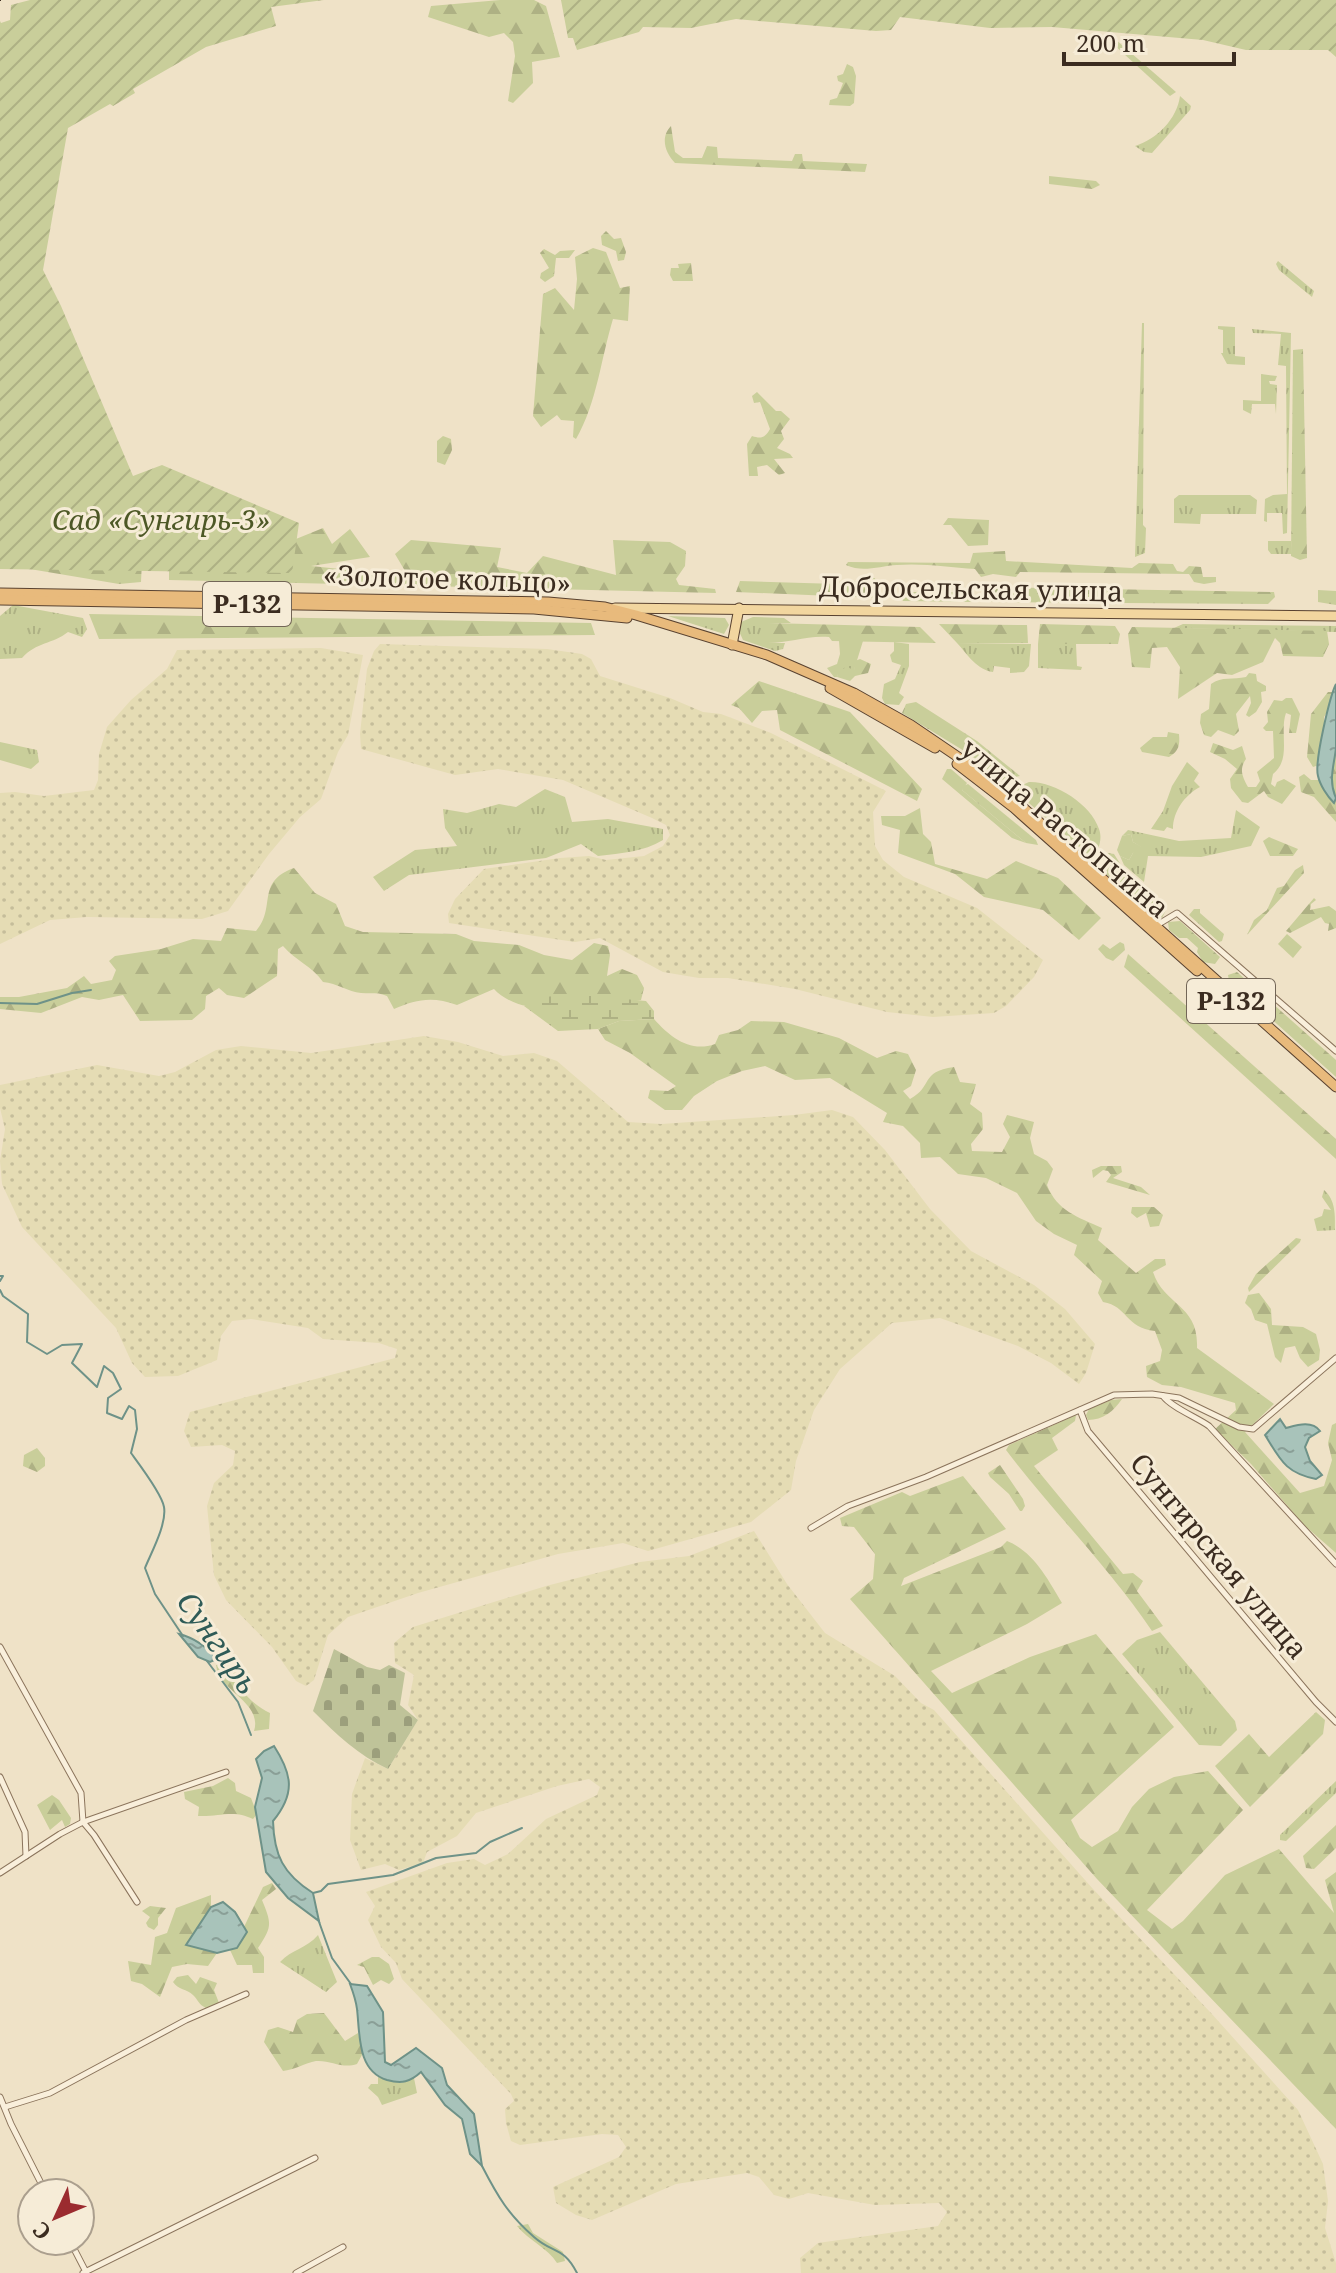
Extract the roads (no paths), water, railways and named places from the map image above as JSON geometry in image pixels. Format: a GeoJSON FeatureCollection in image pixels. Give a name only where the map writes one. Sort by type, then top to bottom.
{"type":"FeatureCollection","features":[{"type":"Feature","properties":{"kind":"highway","name":"«Золотое кольцо»"},"geometry":{"type":"LineString","coordinates":[[0,593],[543,602],[605,607]]}},
{"type":"Feature","properties":{"kind":"highway","name":"«Золотое кольцо»"},"geometry":{"type":"LineString","coordinates":[[0,600],[493,609]]}},
{"type":"Feature","properties":{"kind":"highway","name":"улица Растопчина"},"geometry":{"type":"LineString","coordinates":[[605,607],[767,655],[869,701],[937,742],[1018,803],[1336,1087]]}},
{"type":"Feature","properties":{"kind":"highway","name":"улица Растопчина"},"geometry":{"type":"LineString","coordinates":[[493,609],[577,612],[670,625]]}},
{"type":"Feature","properties":{"kind":"highway","name":"улица Растопчина"},"geometry":{"type":"LineString","coordinates":[[732,645],[851,699],[938,750],[970,773],[1060,848],[1336,1095]]}},
{"type":"Feature","properties":{"kind":"main road","name":"Добросельская улица"},"geometry":{"type":"LineString","coordinates":[[605,607],[1336,616]]}},
{"type":"Feature","properties":{"kind":"main road"},"geometry":{"type":"LineString","coordinates":[[670,625],[666,614],[673,608]]}},
{"type":"Feature","properties":{"kind":"main road"},"geometry":{"type":"LineString","coordinates":[[732,645],[739,608]]}},
{"type":"Feature","properties":{"kind":"street","name":"улица Растопчина"},"geometry":{"type":"LineString","coordinates":[[1156,926],[1177,913],[1336,1051]]}},
{"type":"Feature","properties":{"kind":"street"},"geometry":{"type":"LineString","coordinates":[[811,1528],[848,1506],[926,1477],[1114,1395],[1179,1398],[1239,1427],[1253,1429],[1336,1358]]}},
{"type":"Feature","properties":{"kind":"street"},"geometry":{"type":"LineString","coordinates":[[1162,1395],[1167,1402],[1209,1426],[1336,1564]]}},
{"type":"Feature","properties":{"kind":"street","name":"Сунгирская улица"},"geometry":{"type":"LineString","coordinates":[[1080,1410],[1088,1431],[1336,1722]]}},
{"type":"Feature","properties":{"kind":"street"},"geometry":{"type":"LineString","coordinates":[[0,1647],[81,1793],[83,1822],[137,1902]]}},
{"type":"Feature","properties":{"kind":"street"},"geometry":{"type":"LineString","coordinates":[[0,1873],[83,1822],[166,1791],[199,1784],[226,1772]]}},
{"type":"Feature","properties":{"kind":"street"},"geometry":{"type":"LineString","coordinates":[[0,1777],[25,1832],[26,1857]]}},
{"type":"Feature","properties":{"kind":"street"},"geometry":{"type":"LineString","coordinates":[[5,2107],[50,2093],[186,2020],[246,1994]]}},
{"type":"Feature","properties":{"kind":"street"},"geometry":{"type":"LineString","coordinates":[[0,2097],[38,2177]]}},
{"type":"Feature","properties":{"kind":"street"},"geometry":{"type":"LineString","coordinates":[[85,2273],[315,2158]]}},
{"type":"Feature","properties":{"kind":"street"},"geometry":{"type":"LineString","coordinates":[[296,2273],[343,2247]]}},
{"type":"Feature","properties":{"kind":"water"},"geometry":{"type":"Polygon","coordinates":[[[1336,684],[1336,748],[1332,779],[1336,798],[1334,803],[1322,787],[1317,769],[1323,729],[1336,684]]]}},
{"type":"Feature","properties":{"kind":"water"},"geometry":{"type":"Polygon","coordinates":[[[1280,1419],[1286,1428],[1309,1424],[1320,1431],[1309,1438],[1305,1447],[1310,1461],[1322,1475],[1316,1479],[1297,1473],[1280,1458],[1265,1435],[1280,1419]]]}},
{"type":"Feature","properties":{"kind":"water"},"geometry":{"type":"Polygon","coordinates":[[[179,1634],[200,1643],[217,1659],[210,1662],[198,1657],[179,1634]]]}},
{"type":"Feature","properties":{"kind":"water"},"geometry":{"type":"Polygon","coordinates":[[[274,1746],[285,1766],[289,1784],[285,1801],[273,1821],[275,1844],[287,1871],[313,1893],[319,1921],[288,1898],[266,1872],[255,1807],[262,1778],[256,1759],[274,1746]]]}},
{"type":"Feature","properties":{"kind":"water"},"geometry":{"type":"Polygon","coordinates":[[[223,1902],[235,1912],[247,1932],[237,1948],[217,1953],[186,1945],[211,1907],[223,1902]]]}},
{"type":"Feature","properties":{"kind":"water"},"geometry":{"type":"Polygon","coordinates":[[[350,1984],[367,1986],[383,2012],[385,2062],[391,2065],[416,2048],[442,2068],[447,2085],[474,2114],[482,2166],[470,2154],[462,2119],[445,2105],[421,2072],[409,2080],[397,2082],[387,2080],[370,2069],[362,2050],[357,2006],[350,1984]]]}},
{"type":"Feature","properties":{"kind":"waterway"},"geometry":{"type":"LineString","coordinates":[[0,1003],[37,1004],[91,990]]}},
{"type":"Feature","properties":{"kind":"waterway","name":"Сунгирь"},"geometry":{"type":"LineString","coordinates":[[0,1276],[3,1276],[0,1281]]}},
{"type":"Feature","properties":{"kind":"waterway","name":"Сунгирь"},"geometry":{"type":"LineString","coordinates":[[0,1290],[3,1296],[28,1314],[27,1342],[47,1354],[62,1345],[82,1344],[72,1363],[97,1387],[104,1366],[113,1373],[121,1389],[108,1398],[107,1413],[122,1419],[129,1406],[135,1410],[137,1429],[131,1453],[155,1487],[164,1507],[161,1530],[145,1568],[155,1594],[183,1636]]}},
{"type":"Feature","properties":{"kind":"waterway","name":"Сунгирь"},"geometry":{"type":"LineString","coordinates":[[207,1661],[238,1702],[251,1735]]}},
{"type":"Feature","properties":{"kind":"waterway"},"geometry":{"type":"LineString","coordinates":[[313,1893],[321,1891],[328,1884],[393,1875],[436,1858],[476,1853],[490,1842],[522,1828]]}},
{"type":"Feature","properties":{"kind":"waterway","name":"Сунгирь"},"geometry":{"type":"LineString","coordinates":[[318,1919],[332,1958],[351,1984]]}},
{"type":"Feature","properties":{"kind":"waterway","name":"Сунгирь"},"geometry":{"type":"LineString","coordinates":[[482,2166],[517,2221],[534,2237],[567,2258],[577,2273]]}},
{"type":"Feature","properties":{"kind":"park label","name":"Сад «Сунгирь-3»"},"geometry":{"type":"Point","coordinates":[161,520]}}]}
